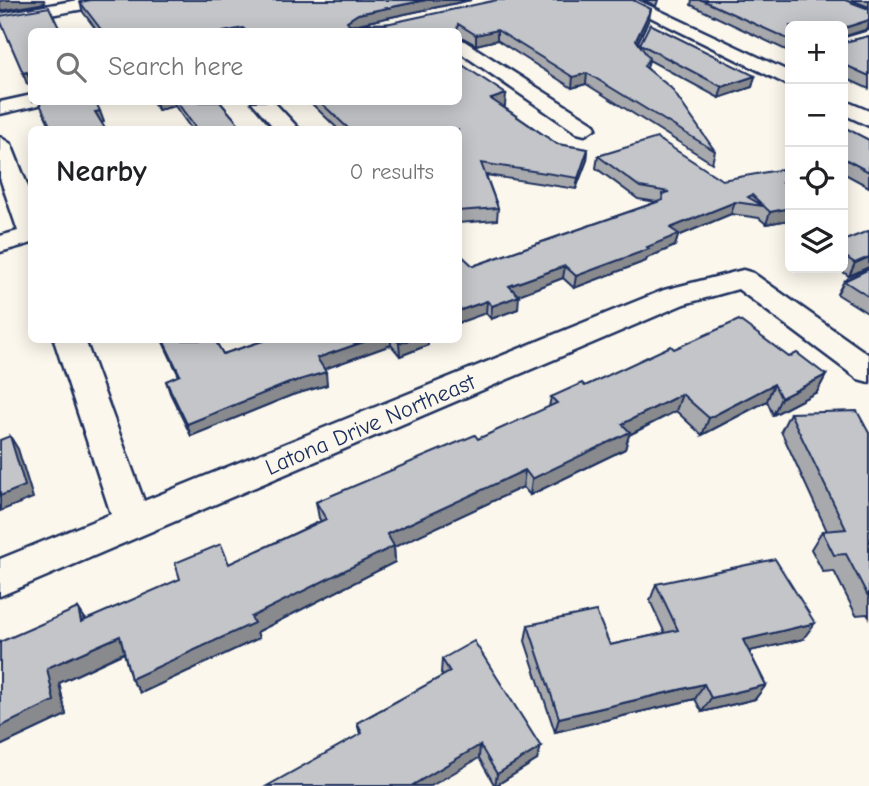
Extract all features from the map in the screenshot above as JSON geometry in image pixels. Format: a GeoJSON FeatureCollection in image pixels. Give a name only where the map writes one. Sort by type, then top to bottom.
{"type":"FeatureCollection","features":[{"type":"Feature","properties":{"kind":"street"},"geometry":{"type":"LineString","coordinates":[[0,19],[106,0]]}},
{"type":"Feature","properties":{"kind":"street"},"geometry":{"type":"LineString","coordinates":[[624,0],[785,78]]}},
{"type":"Feature","properties":{"kind":"street"},"geometry":{"type":"LineString","coordinates":[[462,45],[586,128]]}},
{"type":"Feature","properties":{"kind":"street"},"geometry":{"type":"LineString","coordinates":[[763,67],[785,60]]}},
{"type":"Feature","properties":{"kind":"street"},"geometry":{"type":"LineString","coordinates":[[0,108],[28,102]]}},
{"type":"Feature","properties":{"kind":"street"},"geometry":{"type":"LineString","coordinates":[[266,105],[285,126]]}},
{"type":"Feature","properties":{"kind":"street"},"geometry":{"type":"LineString","coordinates":[[848,108],[869,119]]}},
{"type":"Feature","properties":{"kind":"street"},"geometry":{"type":"LineString","coordinates":[[0,144],[28,223]]}},
{"type":"Feature","properties":{"kind":"street"},"geometry":{"type":"LineString","coordinates":[[0,244],[28,235]]}},
{"type":"Feature","properties":{"kind":"street","name":"Latona Drive Northeast"},"geometry":{"type":"LineString","coordinates":[[0,578],[674,297],[743,279],[869,371]]}},
{"type":"Feature","properties":{"kind":"street"},"geometry":{"type":"LineString","coordinates":[[70,343],[134,523]]}},
{"type":"Feature","properties":{"kind":"building"},"geometry":{"type":"Polygon","coordinates":[[[426,0],[358,14],[347,21],[349,24],[386,24],[497,0],[633,0],[651,9],[636,40],[649,58],[644,66],[671,88],[715,151],[587,73],[573,77],[497,30],[476,35],[458,24],[458,28],[100,28],[80,2],[426,0]]]}},
{"type":"Feature","properties":{"kind":"building"},"geometry":{"type":"Polygon","coordinates":[[[702,0],[845,0],[869,9],[869,20],[848,27],[848,21],[785,21],[785,38],[702,0]]]}},
{"type":"Feature","properties":{"kind":"building"},"geometry":{"type":"Polygon","coordinates":[[[49,7],[59,28],[28,28],[28,74],[23,73],[0,16],[49,7]]]}},
{"type":"Feature","properties":{"kind":"building"},"geometry":{"type":"Polygon","coordinates":[[[650,24],[755,76],[722,87],[640,44],[650,24]]]}},
{"type":"Feature","properties":{"kind":"building"},"geometry":{"type":"Polygon","coordinates":[[[869,36],[869,76],[848,66],[848,41],[869,36]]]}},
{"type":"Feature","properties":{"kind":"building"},"geometry":{"type":"Polygon","coordinates":[[[462,65],[506,94],[491,99],[557,144],[588,149],[578,178],[481,163],[498,208],[462,211],[462,126],[346,126],[323,105],[462,105],[462,65]]]}},
{"type":"Feature","properties":{"kind":"building"},"geometry":{"type":"Polygon","coordinates":[[[40,105],[97,105],[100,111],[95,112],[104,126],[50,126],[40,105]]]}},
{"type":"Feature","properties":{"kind":"building"},"geometry":{"type":"Polygon","coordinates":[[[179,105],[223,105],[241,126],[194,126],[179,105]]]}},
{"type":"Feature","properties":{"kind":"building"},"geometry":{"type":"Polygon","coordinates":[[[848,129],[869,140],[869,172],[848,161],[848,129]]]}},
{"type":"Feature","properties":{"kind":"building"},"geometry":{"type":"Polygon","coordinates":[[[657,138],[722,180],[785,169],[785,182],[782,183],[785,186],[785,209],[770,212],[752,195],[748,197],[763,206],[735,202],[670,228],[679,234],[647,247],[649,249],[576,276],[565,266],[509,286],[519,296],[492,306],[487,301],[462,310],[462,256],[473,266],[663,200],[662,194],[669,192],[640,187],[598,156],[657,138]]]}},
{"type":"Feature","properties":{"kind":"building"},"geometry":{"type":"Polygon","coordinates":[[[869,231],[869,257],[855,263],[848,258],[848,239],[869,231]]]}},
{"type":"Feature","properties":{"kind":"building"},"geometry":{"type":"Polygon","coordinates":[[[869,269],[869,297],[844,281],[869,269]]]}},
{"type":"Feature","properties":{"kind":"building"},"geometry":{"type":"Polygon","coordinates":[[[739,320],[789,357],[797,353],[826,375],[781,398],[774,384],[709,418],[682,394],[622,424],[630,432],[532,479],[525,470],[387,534],[394,546],[251,617],[254,623],[131,679],[120,636],[47,668],[54,701],[0,727],[0,642],[78,608],[81,622],[180,579],[175,563],[221,544],[229,564],[326,519],[316,502],[475,435],[478,439],[557,403],[551,397],[582,383],[585,386],[671,346],[674,349],[739,320]]]}},
{"type":"Feature","properties":{"kind":"building"},"geometry":{"type":"Polygon","coordinates":[[[164,343],[217,343],[223,354],[257,343],[360,343],[317,358],[326,372],[289,383],[187,424],[166,381],[180,375],[164,343]]]}},
{"type":"Feature","properties":{"kind":"building"},"geometry":{"type":"Polygon","coordinates":[[[857,411],[869,433],[869,598],[846,554],[834,555],[822,531],[846,529],[790,413],[857,411]]]}},
{"type":"Feature","properties":{"kind":"building"},"geometry":{"type":"Polygon","coordinates":[[[10,436],[25,486],[0,496],[0,440],[10,436]]]}},
{"type":"Feature","properties":{"kind":"building"},"geometry":{"type":"Polygon","coordinates":[[[775,559],[815,623],[743,640],[766,685],[711,698],[704,684],[559,718],[528,625],[596,611],[610,645],[678,630],[656,584],[775,559]]]}},
{"type":"Feature","properties":{"kind":"building"},"geometry":{"type":"Polygon","coordinates":[[[474,641],[541,747],[497,774],[480,745],[411,786],[267,786],[362,733],[357,723],[450,672],[442,659],[474,641]]]}}]}
